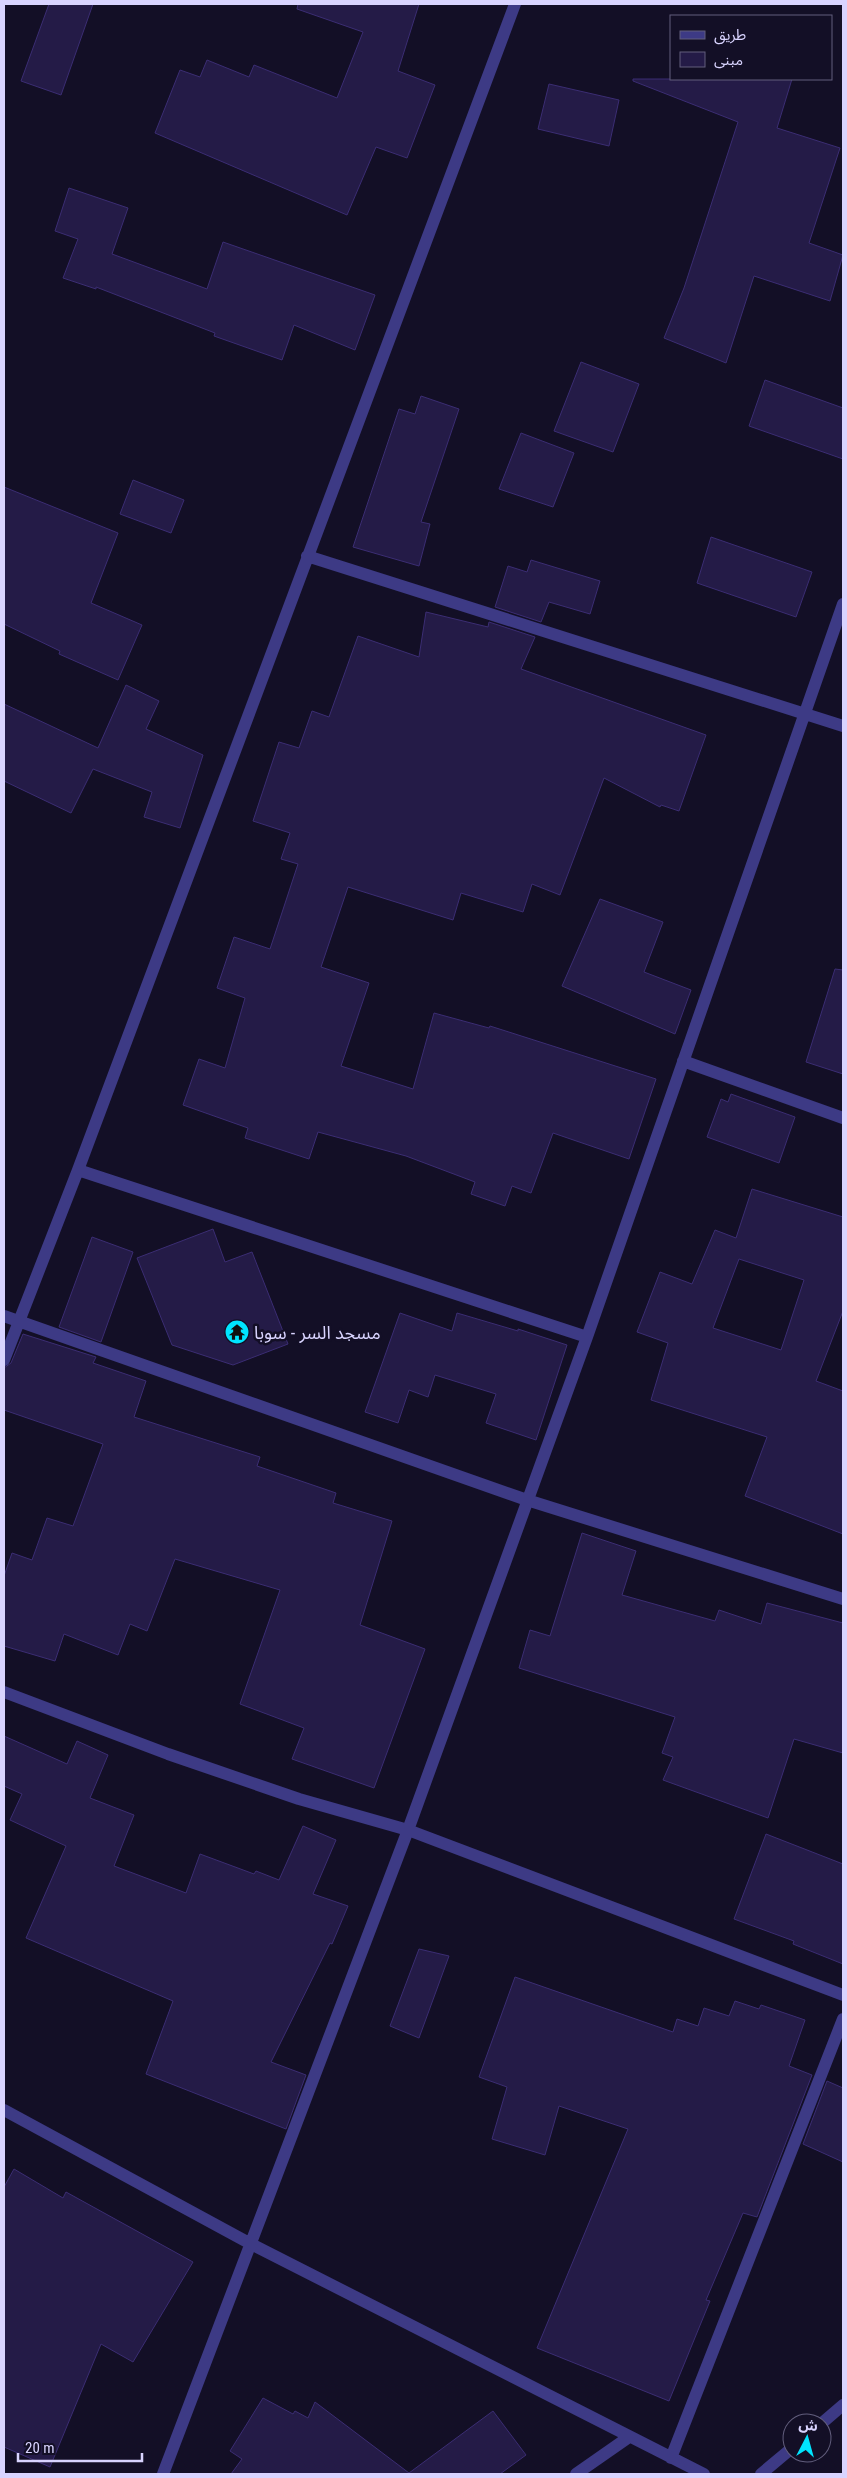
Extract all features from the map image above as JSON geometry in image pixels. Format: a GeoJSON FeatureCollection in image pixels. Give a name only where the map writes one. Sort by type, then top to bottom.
{"type":"FeatureCollection","features":[{"type":"Feature","properties":{"kind":"street"},"geometry":{"type":"LineString","coordinates":[[4,1360],[78,1170],[515,4]]}},
{"type":"Feature","properties":{"kind":"street"},"geometry":{"type":"LineString","coordinates":[[307,556],[843,726]]}},
{"type":"Feature","properties":{"kind":"street"},"geometry":{"type":"LineString","coordinates":[[163,2474],[408,1830],[587,1337],[843,604]]}},
{"type":"Feature","properties":{"kind":"street"},"geometry":{"type":"LineString","coordinates":[[683,1061],[843,1118]]}},
{"type":"Feature","properties":{"kind":"street"},"geometry":{"type":"LineString","coordinates":[[78,1170],[587,1337]]}},
{"type":"Feature","properties":{"kind":"street"},"geometry":{"type":"LineString","coordinates":[[4,1316],[527,1500],[843,1600]]}},
{"type":"Feature","properties":{"kind":"street"},"geometry":{"type":"LineString","coordinates":[[4,1692],[214,1770],[299,1799],[408,1830],[843,1995]]}},
{"type":"Feature","properties":{"kind":"street"},"geometry":{"type":"LineString","coordinates":[[670,2458],[843,2019]]}},
{"type":"Feature","properties":{"kind":"street"},"geometry":{"type":"LineString","coordinates":[[4,2110],[251,2244],[704,2474]]}},
{"type":"Feature","properties":{"kind":"street"},"geometry":{"type":"LineString","coordinates":[[832,2414],[843,2405]]}},
{"type":"Feature","properties":{"kind":"street"},"geometry":{"type":"LineString","coordinates":[[576,2474],[629,2437]]}},
{"type":"Feature","properties":{"kind":"street"},"geometry":{"type":"LineString","coordinates":[[761,2474],[782,2456]]}},
{"type":"Feature","properties":{"kind":"building"},"geometry":{"type":"Polygon","coordinates":[[[49,4],[93,4],[61,95],[21,81],[49,4]]]}},
{"type":"Feature","properties":{"kind":"building"},"geometry":{"type":"Polygon","coordinates":[[[298,4],[419,4],[398,71],[435,85],[407,158],[376,147],[347,215],[155,133],[180,70],[200,77],[207,60],[249,77],[254,65],[337,98],[363,32],[297,9],[298,4]]]}},
{"type":"Feature","properties":{"kind":"building"},"geometry":{"type":"Polygon","coordinates":[[[633,79],[792,80],[777,128],[840,148],[809,243],[843,255],[830,301],[754,276],[726,363],[664,338],[684,288],[738,122],[633,81],[633,79]]]}},
{"type":"Feature","properties":{"kind":"building"},"geometry":{"type":"Polygon","coordinates":[[[549,84],[619,100],[609,146],[538,129],[549,84]]]}},
{"type":"Feature","properties":{"kind":"building"},"geometry":{"type":"Polygon","coordinates":[[[69,188],[128,208],[112,254],[207,289],[223,242],[375,295],[355,350],[294,325],[282,360],[214,336],[215,333],[96,287],[96,289],[63,278],[78,239],[55,231],[69,188]]]}},
{"type":"Feature","properties":{"kind":"building"},"geometry":{"type":"Polygon","coordinates":[[[581,362],[639,384],[613,452],[554,431],[581,362]]]}},
{"type":"Feature","properties":{"kind":"building"},"geometry":{"type":"Polygon","coordinates":[[[765,380],[843,408],[843,459],[749,426],[765,380]]]}},
{"type":"Feature","properties":{"kind":"building"},"geometry":{"type":"Polygon","coordinates":[[[421,396],[459,409],[421,522],[430,524],[419,566],[353,547],[399,409],[415,414],[421,396]]]}},
{"type":"Feature","properties":{"kind":"building"},"geometry":{"type":"Polygon","coordinates":[[[521,433],[574,453],[553,507],[499,489],[521,433]]]}},
{"type":"Feature","properties":{"kind":"building"},"geometry":{"type":"Polygon","coordinates":[[[133,480],[184,500],[171,533],[120,514],[133,480]]]}},
{"type":"Feature","properties":{"kind":"building"},"geometry":{"type":"Polygon","coordinates":[[[4,487],[118,533],[91,603],[142,625],[118,680],[59,654],[60,651],[4,624],[4,487]]]}},
{"type":"Feature","properties":{"kind":"building"},"geometry":{"type":"Polygon","coordinates":[[[711,537],[812,572],[796,617],[697,583],[711,537]]]}},
{"type":"Feature","properties":{"kind":"building"},"geometry":{"type":"Polygon","coordinates":[[[531,560],[600,581],[590,614],[549,602],[541,622],[495,607],[508,566],[527,572],[531,560]]]}},
{"type":"Feature","properties":{"kind":"building"},"geometry":{"type":"Polygon","coordinates":[[[426,612],[488,627],[489,622],[535,637],[521,669],[706,735],[679,811],[661,805],[660,807],[604,778],[560,895],[532,884],[523,912],[461,893],[453,920],[348,887],[321,967],[369,983],[341,1066],[413,1089],[434,1013],[489,1028],[490,1026],[656,1079],[629,1159],[553,1133],[531,1193],[512,1186],[505,1206],[471,1194],[475,1182],[406,1156],[318,1132],[309,1159],[245,1138],[248,1128],[183,1105],[199,1059],[225,1068],[245,998],[217,988],[234,937],[270,949],[298,864],[281,859],[290,833],[253,821],[279,742],[299,748],[312,711],[329,717],[358,636],[419,657],[426,612]]]}},
{"type":"Feature","properties":{"kind":"building"},"geometry":{"type":"Polygon","coordinates":[[[126,685],[159,701],[146,729],[203,755],[180,828],[144,817],[152,792],[93,769],[71,813],[4,781],[4,704],[98,748],[126,685]]]}},
{"type":"Feature","properties":{"kind":"building"},"geometry":{"type":"Polygon","coordinates":[[[600,899],[663,922],[644,972],[691,990],[675,1034],[562,986],[600,899]]]}},
{"type":"Feature","properties":{"kind":"building"},"geometry":{"type":"Polygon","coordinates":[[[835,969],[843,970],[843,1074],[806,1062],[835,969]]]}},
{"type":"Feature","properties":{"kind":"building"},"geometry":{"type":"Polygon","coordinates":[[[731,1094],[795,1117],[779,1163],[707,1137],[721,1099],[728,1102],[731,1094]]]}},
{"type":"Feature","properties":{"kind":"building"},"geometry":{"type":"Polygon","coordinates":[[[752,1189],[843,1217],[843,1311],[816,1381],[843,1391],[843,1534],[745,1496],[767,1437],[651,1400],[668,1343],[637,1332],[660,1272],[692,1284],[715,1230],[736,1238],[752,1189]],[[739,1259],[713,1328],[781,1350],[804,1280],[739,1259]]]}},
{"type":"Feature","properties":{"kind":"building"},"geometry":{"type":"Polygon","coordinates":[[[213,1229],[225,1262],[252,1252],[288,1344],[233,1365],[172,1345],[137,1258],[213,1229]]]}},
{"type":"Feature","properties":{"kind":"building"},"geometry":{"type":"Polygon","coordinates":[[[92,1237],[133,1252],[101,1342],[59,1327],[92,1237]]]}},
{"type":"Feature","properties":{"kind":"building"},"geometry":{"type":"Polygon","coordinates":[[[400,1313],[452,1331],[457,1313],[518,1331],[518,1329],[567,1345],[536,1440],[486,1423],[496,1394],[435,1375],[428,1397],[409,1390],[398,1423],[365,1412],[400,1313]]]}},
{"type":"Feature","properties":{"kind":"building"},"geometry":{"type":"Polygon","coordinates":[[[23,1334],[96,1357],[93,1363],[146,1381],[134,1417],[260,1457],[257,1466],[336,1493],[333,1503],[392,1521],[360,1625],[425,1649],[374,1788],[292,1759],[304,1728],[240,1704],[280,1590],[175,1559],[147,1631],[130,1624],[118,1655],[64,1634],[55,1661],[4,1646],[4,1576],[12,1553],[32,1560],[47,1518],[73,1526],[103,1444],[4,1410],[4,1368],[11,1363],[23,1334]]]}},
{"type":"Feature","properties":{"kind":"building"},"geometry":{"type":"Polygon","coordinates":[[[582,1533],[636,1551],[622,1595],[715,1621],[719,1610],[761,1624],[767,1603],[843,1623],[843,1753],[794,1739],[768,1818],[663,1780],[673,1757],[662,1753],[675,1717],[519,1668],[530,1630],[550,1636],[582,1533]]]}},
{"type":"Feature","properties":{"kind":"building"},"geometry":{"type":"Polygon","coordinates":[[[4,1736],[67,1764],[77,1741],[108,1755],[90,1798],[134,1815],[114,1866],[186,1893],[200,1854],[254,1874],[256,1871],[279,1880],[303,1826],[336,1840],[313,1894],[348,1906],[332,1944],[330,1943],[271,2062],[306,2075],[286,2129],[146,2074],[173,2001],[26,1938],[66,1846],[10,1820],[22,1794],[4,1786],[4,1736]]]}},
{"type":"Feature","properties":{"kind":"building"},"geometry":{"type":"Polygon","coordinates":[[[766,1834],[843,1864],[843,1964],[793,1944],[794,1941],[734,1919],[766,1834]]]}},
{"type":"Feature","properties":{"kind":"building"},"geometry":{"type":"Polygon","coordinates":[[[419,1949],[449,1956],[419,2038],[390,2026],[419,1949]]]}},
{"type":"Feature","properties":{"kind":"building"},"geometry":{"type":"Polygon","coordinates":[[[515,1977],[673,2032],[677,2019],[698,2026],[704,2008],[729,2016],[735,2001],[759,2009],[761,2005],[805,2020],[789,2066],[812,2075],[757,2217],[743,2213],[706,2300],[710,2301],[669,2401],[537,2348],[628,2129],[559,2106],[545,2155],[492,2139],[507,2087],[479,2077],[515,1977]]]}},
{"type":"Feature","properties":{"kind":"building"},"geometry":{"type":"Polygon","coordinates":[[[827,2081],[843,2088],[843,2162],[803,2144],[827,2081]]]}},
{"type":"Feature","properties":{"kind":"building"},"geometry":{"type":"Polygon","coordinates":[[[14,2169],[63,2198],[66,2192],[193,2262],[133,2362],[101,2344],[50,2467],[4,2447],[4,2187],[14,2169]]]}},
{"type":"Feature","properties":{"kind":"building"},"geometry":{"type":"Polygon","coordinates":[[[263,2398],[293,2414],[295,2411],[308,2418],[315,2402],[409,2473],[493,2411],[526,2455],[500,2474],[231,2474],[242,2459],[230,2451],[263,2398]]]}},
{"type":"Feature","properties":{"kind":"place","name":"مسجد السر - سوبا"},"geometry":{"type":"Point","coordinates":[237,1332]}}]}
